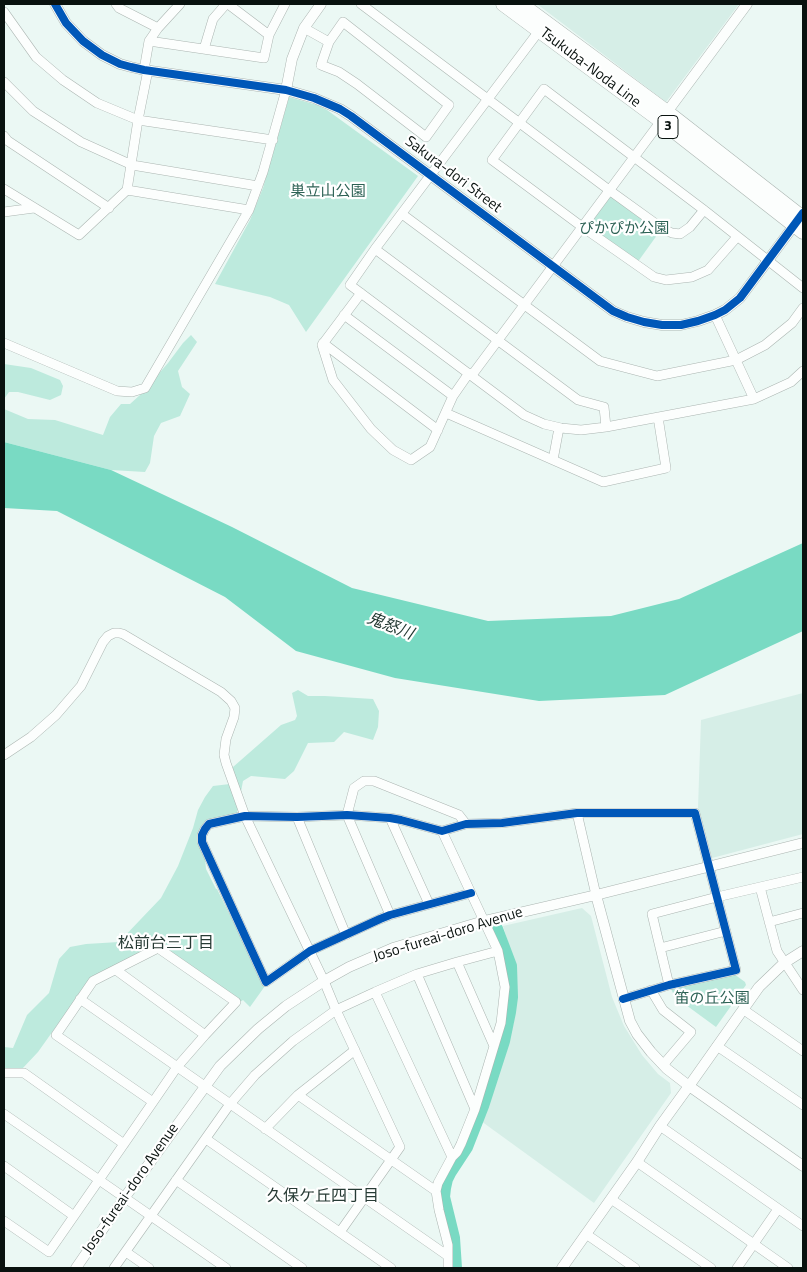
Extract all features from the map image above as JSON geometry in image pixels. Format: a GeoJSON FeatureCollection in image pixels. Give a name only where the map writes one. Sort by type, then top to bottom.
{"type":"FeatureCollection","features":[{"type":"Feature","properties":{"kind":"main road","name":"Tsukuba-Noda Line"},"geometry":{"type":"LineString","coordinates":[[504,4],[664,117],[801,218]]}},
{"type":"Feature","properties":{"kind":"main road","name":"Tsukuba-Noda Line"},"geometry":{"type":"LineString","coordinates":[[522,4],[664,117]]}},
{"type":"Feature","properties":{"kind":"street","name":"Sakura-dori Street"},"geometry":{"type":"LineString","coordinates":[[55,4],[74,33],[102,55],[120,64],[146,70],[286,90],[314,98],[340,109],[613,312],[627,318],[662,325],[698,321],[715,315],[740,298],[801,218]]}},
{"type":"Feature","properties":{"kind":"street"},"geometry":{"type":"LineString","coordinates":[[116,4],[119,8],[158,28]]}},
{"type":"Feature","properties":{"kind":"street"},"geometry":{"type":"LineString","coordinates":[[4,189],[79,235],[127,190],[149,41],[170,7],[180,4]]}},
{"type":"Feature","properties":{"kind":"street"},"geometry":{"type":"LineString","coordinates":[[204,49],[213,19],[227,4],[268,35]]}},
{"type":"Feature","properties":{"kind":"street"},"geometry":{"type":"LineString","coordinates":[[149,41],[264,58],[268,35],[284,4]]}},
{"type":"Feature","properties":{"kind":"street"},"geometry":{"type":"LineString","coordinates":[[4,342],[117,391],[132,392],[145,388],[249,210],[273,140],[292,59],[304,28],[321,4]]}},
{"type":"Feature","properties":{"kind":"street"},"geometry":{"type":"LineString","coordinates":[[361,4],[663,229],[680,234],[690,227],[704,210]]}},
{"type":"Feature","properties":{"kind":"street"},"geometry":{"type":"LineString","coordinates":[[361,293],[322,345],[333,380],[371,429],[394,450],[411,460],[430,447],[453,396],[498,340],[747,4]]}},
{"type":"Feature","properties":{"kind":"street"},"geometry":{"type":"LineString","coordinates":[[4,12],[36,57],[63,80],[97,103],[138,120],[273,140]]}},
{"type":"Feature","properties":{"kind":"street"},"geometry":{"type":"LineString","coordinates":[[342,22],[449,105],[426,137],[357,84],[339,72],[321,65],[329,42],[342,22]]}},
{"type":"Feature","properties":{"kind":"street"},"geometry":{"type":"LineString","coordinates":[[304,28],[329,42]]}},
{"type":"Feature","properties":{"kind":"street"},"geometry":{"type":"LineString","coordinates":[[540,30],[430,175],[350,285],[524,415],[559,428],[581,430],[606,427],[754,399],[791,382],[803,371]]}},
{"type":"Feature","properties":{"kind":"street"},"geometry":{"type":"LineString","coordinates":[[4,82],[33,111],[82,142],[132,165],[258,186]]}},
{"type":"Feature","properties":{"kind":"street"},"geometry":{"type":"LineString","coordinates":[[737,237],[708,270],[692,277],[666,280],[642,269],[492,160],[544,89],[704,210],[803,288]]}},
{"type":"Feature","properties":{"kind":"street"},"geometry":{"type":"LineString","coordinates":[[4,136],[8,141],[109,208]]}},
{"type":"Feature","properties":{"kind":"street"},"geometry":{"type":"LineString","coordinates":[[127,190],[249,210]]}},
{"type":"Feature","properties":{"kind":"street"},"geometry":{"type":"LineString","coordinates":[[4,212],[34,208]]}},
{"type":"Feature","properties":{"kind":"street"},"geometry":{"type":"LineString","coordinates":[[402,214],[600,361],[657,376],[736,360],[765,345],[792,323],[803,308]]}},
{"type":"Feature","properties":{"kind":"street"},"geometry":{"type":"LineString","coordinates":[[375,249],[578,400],[604,407],[606,427]]}},
{"type":"Feature","properties":{"kind":"street"},"geometry":{"type":"LineString","coordinates":[[344,315],[453,396]]}},
{"type":"Feature","properties":{"kind":"street"},"geometry":{"type":"LineString","coordinates":[[715,315],[754,399]]}},
{"type":"Feature","properties":{"kind":"street"},"geometry":{"type":"LineString","coordinates":[[323,343],[438,430]]}},
{"type":"Feature","properties":{"kind":"street"},"geometry":{"type":"LineString","coordinates":[[446,413],[603,482],[666,468],[658,417]]}},
{"type":"Feature","properties":{"kind":"street"},"geometry":{"type":"LineString","coordinates":[[553,460],[559,428]]}},
{"type":"Feature","properties":{"kind":"street"},"geometry":{"type":"LineString","coordinates":[[4,755],[31,737],[56,715],[81,686],[103,642],[114,633],[119,632],[221,692],[231,701],[235,708],[234,717],[226,739],[224,755],[245,816],[310,951],[400,1147],[340,1232]]}},
{"type":"Feature","properties":{"kind":"street"},"geometry":{"type":"LineString","coordinates":[[390,915],[347,815],[354,788],[364,780],[374,781],[459,815],[466,824]]}},
{"type":"Feature","properties":{"kind":"street"},"geometry":{"type":"LineString","coordinates":[[576,812],[623,998],[630,1021],[637,1034],[663,1065],[803,1166]]}},
{"type":"Feature","properties":{"kind":"street"},"geometry":{"type":"LineString","coordinates":[[471,893],[390,915],[310,951],[266,982],[202,842],[202,835],[209,824],[245,816],[297,817],[347,815],[390,818],[442,831],[466,824],[502,823],[576,812],[695,813],[736,970],[669,985],[623,998]]}},
{"type":"Feature","properties":{"kind":"street"},"geometry":{"type":"LineString","coordinates":[[297,817],[346,935]]}},
{"type":"Feature","properties":{"kind":"street"},"geometry":{"type":"LineString","coordinates":[[390,818],[429,904]]}},
{"type":"Feature","properties":{"kind":"street"},"geometry":{"type":"LineString","coordinates":[[442,831],[498,951],[505,987],[501,1023],[475,1109],[461,1144],[442,1174],[436,1191],[446,1236],[448,1268]]}},
{"type":"Feature","properties":{"kind":"street","name":"Joso-fureai-doro Avenue"},"geometry":{"type":"LineString","coordinates":[[76,1268],[220,1066],[258,1029],[286,1006],[324,981],[393,948],[484,921],[803,843]]}},
{"type":"Feature","properties":{"kind":"street"},"geometry":{"type":"LineString","coordinates":[[669,985],[652,914],[803,877]]}},
{"type":"Feature","properties":{"kind":"street"},"geometry":{"type":"LineString","coordinates":[[760,887],[777,951],[803,990]]}},
{"type":"Feature","properties":{"kind":"street"},"geometry":{"type":"LineString","coordinates":[[769,922],[803,913]]}},
{"type":"Feature","properties":{"kind":"street"},"geometry":{"type":"LineString","coordinates":[[660,948],[726,931]]}},
{"type":"Feature","properties":{"kind":"street"},"geometry":{"type":"LineString","coordinates":[[4,1221],[49,1252],[124,1144],[153,1102],[177,1067],[204,1035],[236,1002],[158,948],[93,981],[56,1035],[153,1102]]}},
{"type":"Feature","properties":{"kind":"street"},"geometry":{"type":"LineString","coordinates":[[114,1268],[230,1104],[255,1074],[293,1041],[336,1010],[375,992],[417,974],[498,951]]}},
{"type":"Feature","properties":{"kind":"street"},"geometry":{"type":"LineString","coordinates":[[562,1268],[759,987],[784,962],[803,951]]}},
{"type":"Feature","properties":{"kind":"street"},"geometry":{"type":"LineString","coordinates":[[457,962],[494,1046]]}},
{"type":"Feature","properties":{"kind":"street"},"geometry":{"type":"LineString","coordinates":[[116,970],[204,1035]]}},
{"type":"Feature","properties":{"kind":"street"},"geometry":{"type":"LineString","coordinates":[[417,974],[475,1109]]}},
{"type":"Feature","properties":{"kind":"street"},"geometry":{"type":"LineString","coordinates":[[651,990],[663,1010],[691,1032],[663,1065]]}},
{"type":"Feature","properties":{"kind":"street"},"geometry":{"type":"LineString","coordinates":[[375,992],[452,1157]]}},
{"type":"Feature","properties":{"kind":"street"},"geometry":{"type":"LineString","coordinates":[[80,999],[448,1256]]}},
{"type":"Feature","properties":{"kind":"street"},"geometry":{"type":"LineString","coordinates":[[744,1010],[803,1052]]}},
{"type":"Feature","properties":{"kind":"street"},"geometry":{"type":"LineString","coordinates":[[717,1046],[803,1105]]}},
{"type":"Feature","properties":{"kind":"street"},"geometry":{"type":"LineString","coordinates":[[265,1128],[298,1095],[355,1050]]}},
{"type":"Feature","properties":{"kind":"street"},"geometry":{"type":"LineString","coordinates":[[4,1073],[24,1073],[124,1144]]}},
{"type":"Feature","properties":{"kind":"street"},"geometry":{"type":"LineString","coordinates":[[298,1095],[436,1191]]}},
{"type":"Feature","properties":{"kind":"street"},"geometry":{"type":"LineString","coordinates":[[4,1114],[226,1268]]}},
{"type":"Feature","properties":{"kind":"street"},"geometry":{"type":"LineString","coordinates":[[660,1126],[803,1226]]}},
{"type":"Feature","properties":{"kind":"street"},"geometry":{"type":"LineString","coordinates":[[206,1139],[391,1268]]}},
{"type":"Feature","properties":{"kind":"street"},"geometry":{"type":"LineString","coordinates":[[637,1162],[788,1268]]}},
{"type":"Feature","properties":{"kind":"street"},"geometry":{"type":"LineString","coordinates":[[4,1166],[74,1216]]}},
{"type":"Feature","properties":{"kind":"street"},"geometry":{"type":"LineString","coordinates":[[176,1180],[302,1268]]}},
{"type":"Feature","properties":{"kind":"street"},"geometry":{"type":"LineString","coordinates":[[611,1199],[711,1268]]}},
{"type":"Feature","properties":{"kind":"street"},"geometry":{"type":"LineString","coordinates":[[737,1268],[778,1209]]}},
{"type":"Feature","properties":{"kind":"street"},"geometry":{"type":"LineString","coordinates":[[586,1234],[635,1268]]}},
{"type":"Feature","properties":{"kind":"street"},"geometry":{"type":"LineString","coordinates":[[126,1252],[149,1268]]}},
{"type":"Feature","properties":{"kind":"shaded area"},"geometry":{"type":"Polygon","coordinates":[[[537,4],[739,4],[666,102],[537,4]]]}},
{"type":"Feature","properties":{"kind":"shaded area"},"geometry":{"type":"Polygon","coordinates":[[[803,693],[803,834],[712,858],[698,808],[701,720],[803,693]]]}},
{"type":"Feature","properties":{"kind":"shaded area"},"geometry":{"type":"Polygon","coordinates":[[[582,908],[591,916],[612,997],[624,1026],[642,1055],[658,1074],[670,1083],[671,1093],[594,1203],[481,1121],[513,1026],[516,1006],[515,974],[512,955],[503,926],[582,908]]]}},
{"type":"Feature","properties":{"kind":"green space","name":"巣立山公園"},"geometry":{"type":"Polygon","coordinates":[[[289,97],[327,110],[418,176],[306,332],[289,305],[270,297],[215,284],[250,220],[263,188],[289,97]]]}},
{"type":"Feature","properties":{"kind":"green space","name":"ぴかぴか公園"},"geometry":{"type":"Polygon","coordinates":[[[611,195],[660,231],[637,263],[588,226],[611,195]]]}},
{"type":"Feature","properties":{"kind":"green space"},"geometry":{"type":"Polygon","coordinates":[[[191,335],[197,342],[178,371],[182,387],[190,394],[180,416],[161,423],[154,436],[150,463],[145,472],[111,470],[4,442],[4,409],[28,419],[55,420],[103,435],[110,417],[121,404],[130,404],[140,395],[191,335]]]}},
{"type":"Feature","properties":{"kind":"green space"},"geometry":{"type":"Polygon","coordinates":[[[4,364],[31,368],[60,380],[63,386],[61,395],[50,400],[18,392],[9,392],[4,399],[4,364]]]}},
{"type":"Feature","properties":{"kind":"green space"},"geometry":{"type":"Polygon","coordinates":[[[298,690],[308,696],[373,699],[379,711],[378,727],[373,740],[344,732],[334,742],[308,743],[294,771],[285,779],[251,776],[243,781],[237,813],[213,819],[202,827],[206,869],[265,986],[250,1007],[243,1000],[240,1002],[166,948],[152,946],[90,979],[38,1052],[22,1069],[4,1069],[4,1047],[13,1048],[27,1015],[49,993],[59,959],[70,947],[119,942],[161,898],[178,866],[198,810],[205,797],[213,786],[230,784],[233,767],[281,725],[295,720],[297,716],[292,693],[298,690]]]}},
{"type":"Feature","properties":{"kind":"green space","name":"笛の丘公園"},"geometry":{"type":"Polygon","coordinates":[[[734,974],[745,982],[746,985],[716,1027],[675,997],[671,989],[734,974]]]}},
{"type":"Feature","properties":{"kind":"water","name":"鬼怒川"},"geometry":{"type":"Polygon","coordinates":[[[4,442],[111,470],[232,527],[352,588],[488,621],[611,616],[679,599],[803,543],[803,631],[665,695],[539,701],[395,678],[296,651],[225,597],[57,511],[4,508],[4,442]]]}},
{"type":"Feature","properties":{"kind":"waterway"},"geometry":{"type":"LineString","coordinates":[[455,1268],[453,1238],[443,1197],[444,1188],[449,1173],[466,1147],[482,1106],[503,1041],[511,997],[510,966],[496,929]]}},
{"type":"Feature","properties":{"kind":"cycle path"},"geometry":{"type":"LineString","coordinates":[[55,4],[66,23],[83,41],[102,55],[120,64],[144,70],[286,90],[314,98],[340,109],[613,311],[644,322],[662,325],[681,325],[698,321],[725,310],[740,298],[803,213]]}},
{"type":"Feature","properties":{"kind":"cycle path"},"geometry":{"type":"LineString","coordinates":[[471,893],[380,919],[310,951],[266,982],[202,842],[202,835],[209,824],[245,816],[297,817],[347,815],[390,818],[442,831],[466,824],[502,823],[577,813],[695,813],[736,970],[669,985],[623,999]]}},
{"type":"Feature","properties":{"kind":"district","name":"松前台三丁目"},"geometry":{"type":"Point","coordinates":[166,944]}},
{"type":"Feature","properties":{"kind":"district","name":"久保ケ丘四丁目"},"geometry":{"type":"Point","coordinates":[323,1197]}}]}
